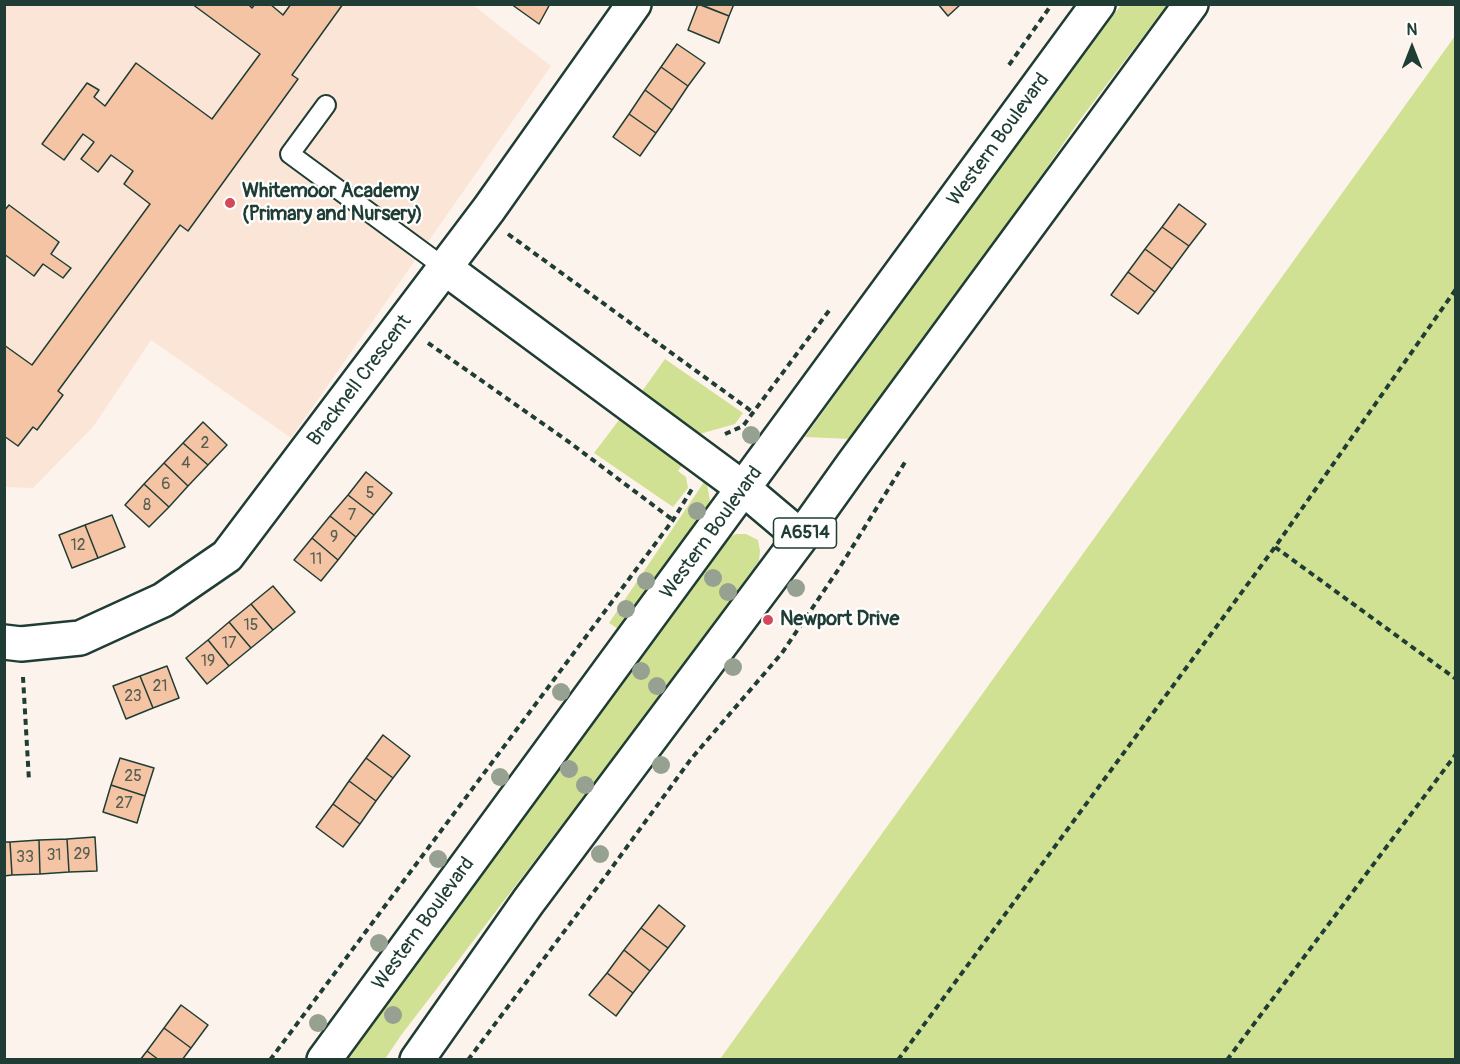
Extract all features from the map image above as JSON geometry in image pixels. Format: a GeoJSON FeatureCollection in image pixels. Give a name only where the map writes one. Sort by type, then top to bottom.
{"type":"FeatureCollection","features":[{"type":"Feature","properties":{"kind":"main road","name":"Bracknell Crescent"},"geometry":{"type":"LineString","coordinates":[[13,643],[80,638],[163,600],[227,556],[403,325],[634,4]]}},
{"type":"Feature","properties":{"kind":"main road","name":"Western Boulevard"},"geometry":{"type":"LineString","coordinates":[[324,1059],[1098,4]]}},
{"type":"Feature","properties":{"kind":"main road","name":"A6514"},"geometry":{"type":"LineString","coordinates":[[417,1059],[528,902],[801,537],[1191,4]]}},
{"type":"Feature","properties":{"kind":"main road"},"geometry":{"type":"LineString","coordinates":[[445,268],[744,489],[801,537]]}},
{"type":"Feature","properties":{"kind":"lane"},"geometry":{"type":"LineString","coordinates":[[326,105],[290,154],[445,268]]}},
{"type":"Feature","properties":{"kind":"path"},"geometry":{"type":"LineString","coordinates":[[270,1059],[673,520],[692,489],[693,479],[689,469],[707,441],[743,426],[753,412],[483,216]]}},
{"type":"Feature","properties":{"kind":"path"},"geometry":{"type":"LineString","coordinates":[[898,1059],[1275,547],[1455,289]]}},
{"type":"Feature","properties":{"kind":"path"},"geometry":{"type":"LineString","coordinates":[[403,325],[569,442],[673,520]]}},
{"type":"Feature","properties":{"kind":"path"},"geometry":{"type":"LineString","coordinates":[[468,1059],[527,983],[691,759],[782,653],[840,567],[907,459]]}},
{"type":"Feature","properties":{"kind":"path"},"geometry":{"type":"LineString","coordinates":[[1275,547],[1455,679]]}},
{"type":"Feature","properties":{"kind":"path"},"geometry":{"type":"LineString","coordinates":[[13,643],[29,781]]}},
{"type":"Feature","properties":{"kind":"path"},"geometry":{"type":"LineString","coordinates":[[1227,1059],[1455,754]]}},
{"type":"Feature","properties":{"kind":"shaded area","name":"Whitemoor Academy (Primary and Nursery)"},"geometry":{"type":"Polygon","coordinates":[[[5,5],[473,5],[551,66],[291,438],[151,340],[93,427],[33,488],[5,487],[5,5]]]}},
{"type":"Feature","properties":{"kind":"green space"},"geometry":{"type":"Polygon","coordinates":[[[1121,5],[1167,5],[1079,121],[976,270],[851,439],[805,437],[958,224],[1121,5]]]}},
{"type":"Feature","properties":{"kind":"green space"},"geometry":{"type":"Polygon","coordinates":[[[1455,36],[1455,1059],[720,1059],[1455,36]]]}},
{"type":"Feature","properties":{"kind":"green space"},"geometry":{"type":"Polygon","coordinates":[[[665,359],[743,413],[735,424],[696,435],[640,394],[665,359]]]}},
{"type":"Feature","properties":{"kind":"green space"},"geometry":{"type":"Polygon","coordinates":[[[622,416],[685,461],[678,471],[686,477],[688,488],[673,507],[594,453],[622,416]]]}},
{"type":"Feature","properties":{"kind":"green space"},"geometry":{"type":"Polygon","coordinates":[[[706,479],[710,501],[700,522],[620,630],[609,623],[706,479]]]}},
{"type":"Feature","properties":{"kind":"green space"},"geometry":{"type":"Polygon","coordinates":[[[736,534],[746,534],[758,540],[759,561],[647,714],[385,1059],[347,1059],[727,538],[736,534]]]}},
{"type":"Feature","properties":{"kind":"building"},"geometry":{"type":"Polygon","coordinates":[[[192,4],[248,4],[252,8],[255,4],[270,4],[283,15],[291,4],[343,4],[292,75],[298,79],[188,231],[180,225],[58,391],[63,395],[37,430],[33,427],[18,446],[4,436],[4,345],[32,365],[150,204],[124,184],[133,171],[111,155],[98,172],[81,159],[94,142],[83,134],[64,160],[42,144],[87,83],[99,90],[94,97],[105,106],[136,63],[212,119],[260,54],[192,4]]]}},
{"type":"Feature","properties":{"kind":"building"},"geometry":{"type":"Polygon","coordinates":[[[511,4],[550,4],[539,24],[511,4]]]}},
{"type":"Feature","properties":{"kind":"building"},"geometry":{"type":"Polygon","coordinates":[[[698,4],[729,16],[719,43],[688,30],[698,4]]]}},
{"type":"Feature","properties":{"kind":"building"},"geometry":{"type":"Polygon","coordinates":[[[699,4],[734,4],[729,16],[699,4]]]}},
{"type":"Feature","properties":{"kind":"building"},"geometry":{"type":"Polygon","coordinates":[[[938,4],[961,4],[948,16],[938,4]]]}},
{"type":"Feature","properties":{"kind":"building"},"geometry":{"type":"Polygon","coordinates":[[[677,44],[705,63],[688,86],[661,67],[677,44]]]}},
{"type":"Feature","properties":{"kind":"building"},"geometry":{"type":"Polygon","coordinates":[[[661,67],[688,86],[672,110],[645,90],[661,67]]]}},
{"type":"Feature","properties":{"kind":"building"},"geometry":{"type":"Polygon","coordinates":[[[645,90],[672,110],[656,133],[629,114],[645,90]]]}},
{"type":"Feature","properties":{"kind":"building"},"geometry":{"type":"Polygon","coordinates":[[[629,114],[656,133],[640,156],[613,137],[629,114]]]}},
{"type":"Feature","properties":{"kind":"building"},"geometry":{"type":"Polygon","coordinates":[[[1179,204],[1206,224],[1189,246],[1162,227],[1179,204]]]}},
{"type":"Feature","properties":{"kind":"building"},"geometry":{"type":"Polygon","coordinates":[[[9,205],[59,242],[51,254],[71,268],[63,278],[43,264],[34,276],[4,254],[4,211],[9,205]]]}},
{"type":"Feature","properties":{"kind":"building"},"geometry":{"type":"Polygon","coordinates":[[[1162,227],[1189,246],[1172,269],[1145,249],[1162,227]]]}},
{"type":"Feature","properties":{"kind":"building"},"geometry":{"type":"Polygon","coordinates":[[[1145,249],[1172,269],[1155,292],[1128,272],[1145,249]]]}},
{"type":"Feature","properties":{"kind":"building"},"geometry":{"type":"Polygon","coordinates":[[[1128,272],[1155,292],[1138,314],[1111,295],[1128,272]]]}},
{"type":"Feature","properties":{"kind":"building"},"geometry":{"type":"Polygon","coordinates":[[[203,422],[227,445],[208,465],[183,443],[203,422]]]}},
{"type":"Feature","properties":{"kind":"building"},"geometry":{"type":"Polygon","coordinates":[[[183,443],[208,465],[188,486],[164,463],[183,443]]]}},
{"type":"Feature","properties":{"kind":"building"},"geometry":{"type":"Polygon","coordinates":[[[164,463],[188,486],[169,507],[144,484],[164,463]]]}},
{"type":"Feature","properties":{"kind":"building"},"geometry":{"type":"Polygon","coordinates":[[[366,472],[392,493],[374,515],[348,495],[366,472]]]}},
{"type":"Feature","properties":{"kind":"building"},"geometry":{"type":"Polygon","coordinates":[[[144,484],[169,507],[149,527],[125,505],[144,484]]]}},
{"type":"Feature","properties":{"kind":"building"},"geometry":{"type":"Polygon","coordinates":[[[348,495],[374,515],[356,537],[330,516],[348,495]]]}},
{"type":"Feature","properties":{"kind":"building"},"geometry":{"type":"Polygon","coordinates":[[[112,515],[125,547],[98,558],[85,525],[112,515]]]}},
{"type":"Feature","properties":{"kind":"building"},"geometry":{"type":"Polygon","coordinates":[[[330,516],[356,537],[338,560],[312,538],[330,516]]]}},
{"type":"Feature","properties":{"kind":"building"},"geometry":{"type":"Polygon","coordinates":[[[85,525],[98,558],[72,568],[59,535],[85,525]]]}},
{"type":"Feature","properties":{"kind":"building"},"geometry":{"type":"Polygon","coordinates":[[[312,538],[338,560],[321,581],[294,560],[312,538]]]}},
{"type":"Feature","properties":{"kind":"building"},"geometry":{"type":"Polygon","coordinates":[[[273,586],[295,612],[273,630],[251,604],[273,586]]]}},
{"type":"Feature","properties":{"kind":"building"},"geometry":{"type":"Polygon","coordinates":[[[251,604],[273,630],[251,648],[229,622],[251,604]]]}},
{"type":"Feature","properties":{"kind":"building"},"geometry":{"type":"Polygon","coordinates":[[[229,622],[251,648],[229,666],[208,640],[229,622]]]}},
{"type":"Feature","properties":{"kind":"building"},"geometry":{"type":"Polygon","coordinates":[[[208,640],[229,666],[207,684],[186,658],[208,640]]]}},
{"type":"Feature","properties":{"kind":"building"},"geometry":{"type":"Polygon","coordinates":[[[167,666],[179,698],[153,708],[140,676],[167,666]]]}},
{"type":"Feature","properties":{"kind":"building"},"geometry":{"type":"Polygon","coordinates":[[[140,676],[153,708],[126,719],[113,686],[140,676]]]}},
{"type":"Feature","properties":{"kind":"building"},"geometry":{"type":"Polygon","coordinates":[[[383,735],[410,756],[393,778],[366,758],[383,735]]]}},
{"type":"Feature","properties":{"kind":"building"},"geometry":{"type":"Polygon","coordinates":[[[120,758],[154,768],[145,796],[111,785],[120,758]]]}},
{"type":"Feature","properties":{"kind":"building"},"geometry":{"type":"Polygon","coordinates":[[[366,758],[393,778],[376,801],[349,781],[366,758]]]}},
{"type":"Feature","properties":{"kind":"building"},"geometry":{"type":"Polygon","coordinates":[[[349,781],[376,801],[360,824],[333,804],[349,781]]]}},
{"type":"Feature","properties":{"kind":"building"},"geometry":{"type":"Polygon","coordinates":[[[111,785],[145,796],[137,823],[103,812],[111,785]]]}},
{"type":"Feature","properties":{"kind":"building"},"geometry":{"type":"Polygon","coordinates":[[[333,804],[360,824],[343,847],[316,827],[333,804]]]}},
{"type":"Feature","properties":{"kind":"building"},"geometry":{"type":"Polygon","coordinates":[[[95,837],[97,871],[69,872],[67,839],[95,837]]]}},
{"type":"Feature","properties":{"kind":"building"},"geometry":{"type":"Polygon","coordinates":[[[67,839],[69,872],[40,874],[39,840],[67,839]]]}},
{"type":"Feature","properties":{"kind":"building"},"geometry":{"type":"Polygon","coordinates":[[[39,840],[40,874],[12,875],[10,842],[39,840]]]}},
{"type":"Feature","properties":{"kind":"building"},"geometry":{"type":"Polygon","coordinates":[[[4,842],[10,842],[12,875],[4,876],[4,842]]]}},
{"type":"Feature","properties":{"kind":"building"},"geometry":{"type":"Polygon","coordinates":[[[659,905],[685,926],[668,948],[641,928],[659,905]]]}},
{"type":"Feature","properties":{"kind":"building"},"geometry":{"type":"Polygon","coordinates":[[[641,928],[668,948],[650,971],[624,950],[641,928]]]}},
{"type":"Feature","properties":{"kind":"building"},"geometry":{"type":"Polygon","coordinates":[[[624,950],[650,971],[633,993],[607,973],[624,950]]]}},
{"type":"Feature","properties":{"kind":"building"},"geometry":{"type":"Polygon","coordinates":[[[607,973],[633,993],[616,1016],[589,995],[607,973]]]}},
{"type":"Feature","properties":{"kind":"building"},"geometry":{"type":"Polygon","coordinates":[[[181,1005],[208,1025],[191,1048],[164,1028],[181,1005]]]}},
{"type":"Feature","properties":{"kind":"building"},"geometry":{"type":"Polygon","coordinates":[[[164,1028],[191,1048],[182,1060],[159,1060],[147,1051],[164,1028]]]}},
{"type":"Feature","properties":{"kind":"building"},"geometry":{"type":"Polygon","coordinates":[[[147,1051],[159,1060],[140,1060],[147,1051]]]}},
{"type":"Feature","properties":{"kind":"place","name":"Whitemoor Academy (Primary and Nursery)"},"geometry":{"type":"Point","coordinates":[230,203]}},
{"type":"Feature","properties":{"kind":"place","name":"Newport Drive"},"geometry":{"type":"Point","coordinates":[768,620]}}]}
